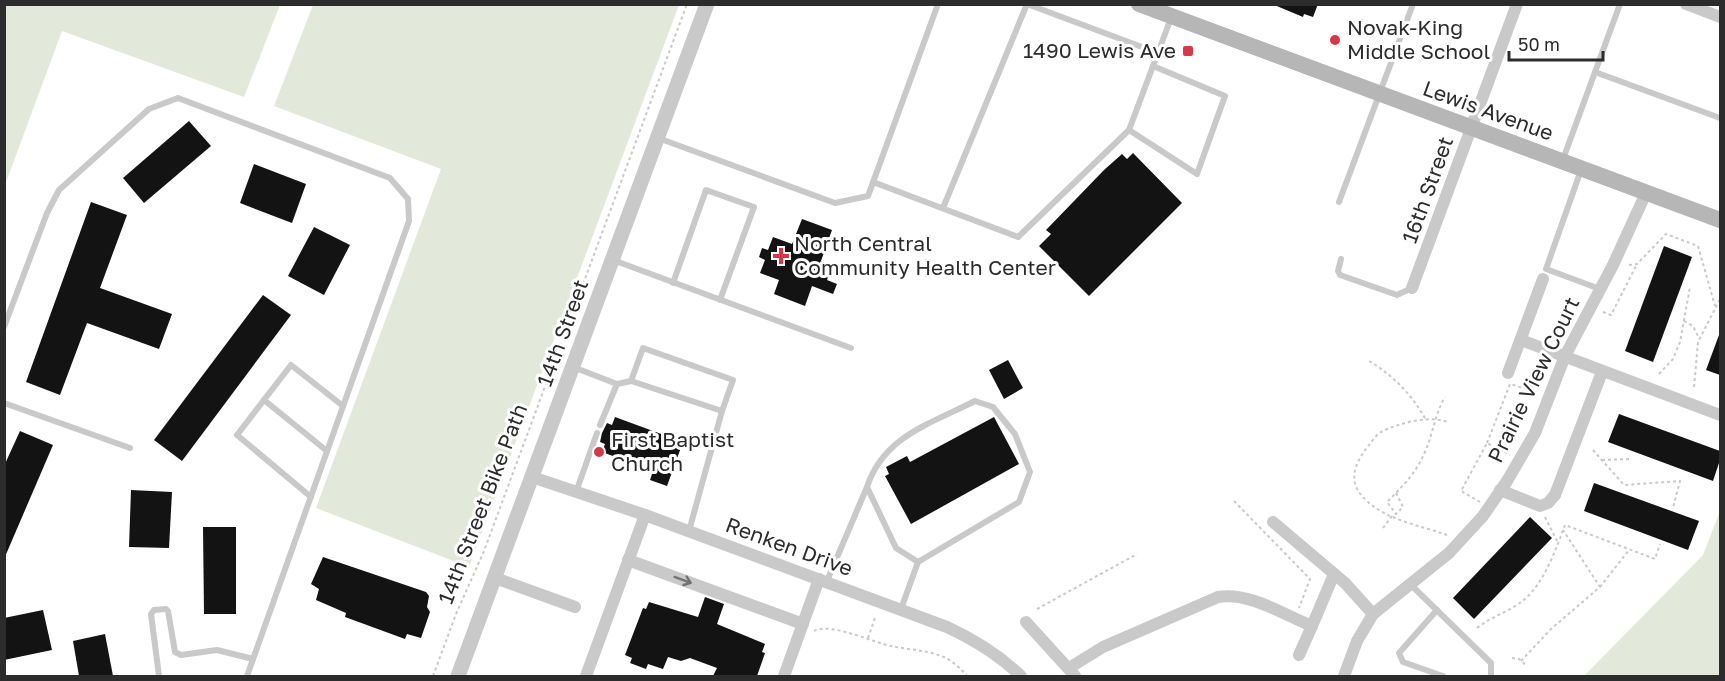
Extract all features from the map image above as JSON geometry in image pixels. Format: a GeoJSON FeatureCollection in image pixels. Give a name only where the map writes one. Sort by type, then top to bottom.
{"type":"FeatureCollection","features":[{"type":"Feature","properties":{"kind":"main road","name":"Lewis Avenue"},"geometry":{"type":"LineString","coordinates":[[1138,4],[1720,220]]}},
{"type":"Feature","properties":{"kind":"street","name":"14th Street"},"geometry":{"type":"LineString","coordinates":[[458,676],[707,4]]}},
{"type":"Feature","properties":{"kind":"street","name":"16th Street"},"geometry":{"type":"LineString","coordinates":[[1412,288],[1517,4]]}},
{"type":"Feature","properties":{"kind":"street"},"geometry":{"type":"LineString","coordinates":[[1686,4],[1720,17]]}},
{"type":"Feature","properties":{"kind":"street","name":"Prairie View Court"},"geometry":{"type":"LineString","coordinates":[[1344,676],[1357,641],[1373,614],[1449,553],[1483,516],[1500,490],[1535,433],[1566,356],[1646,193]]}},
{"type":"Feature","properties":{"kind":"street"},"geometry":{"type":"LineString","coordinates":[[1508,373],[1543,279]]}},
{"type":"Feature","properties":{"kind":"street"},"geometry":{"type":"LineString","coordinates":[[1521,340],[1720,415]]}},
{"type":"Feature","properties":{"kind":"street"},"geometry":{"type":"LineString","coordinates":[[1500,490],[1542,505],[1555,495],[1602,372]]}},
{"type":"Feature","properties":{"kind":"street","name":"Renken Drive"},"geometry":{"type":"LineString","coordinates":[[532,477],[645,515],[901,609],[975,641],[1006,662],[1021,676]]}},
{"type":"Feature","properties":{"kind":"street"},"geometry":{"type":"LineString","coordinates":[[586,676],[645,515]]}},
{"type":"Feature","properties":{"kind":"street"},"geometry":{"type":"LineString","coordinates":[[1273,522],[1334,574],[1373,614]]}},
{"type":"Feature","properties":{"kind":"street"},"geometry":{"type":"LineString","coordinates":[[628,560],[804,624]]}},
{"type":"Feature","properties":{"kind":"street"},"geometry":{"type":"LineString","coordinates":[[1299,655],[1334,574]]}},
{"type":"Feature","properties":{"kind":"street"},"geometry":{"type":"LineString","coordinates":[[495,578],[576,607]]}},
{"type":"Feature","properties":{"kind":"street"},"geometry":{"type":"LineString","coordinates":[[784,676],[823,580]]}},
{"type":"Feature","properties":{"kind":"street"},"geometry":{"type":"LineString","coordinates":[[1026,622],[1072,672],[1103,647],[1218,597],[1232,595],[1246,598],[1312,626]]}},
{"type":"Feature","properties":{"kind":"lane"},"geometry":{"type":"LineString","coordinates":[[658,138],[835,203],[868,196],[938,4]]}},
{"type":"Feature","properties":{"kind":"lane"},"geometry":{"type":"LineString","coordinates":[[943,208],[1027,4],[1158,53]]}},
{"type":"Feature","properties":{"kind":"lane"},"geometry":{"type":"LineString","coordinates":[[1339,202],[1413,4]]}},
{"type":"Feature","properties":{"kind":"lane"},"geometry":{"type":"LineString","coordinates":[[1562,162],[1620,4]]}},
{"type":"Feature","properties":{"kind":"lane"},"geometry":{"type":"LineString","coordinates":[[873,182],[1018,237],[1129,130],[1171,17]]}},
{"type":"Feature","properties":{"kind":"lane"},"geometry":{"type":"LineString","coordinates":[[1129,130],[1197,174],[1225,96],[1153,66]]}},
{"type":"Feature","properties":{"kind":"lane"},"geometry":{"type":"LineString","coordinates":[[1595,72],[1720,118]]}},
{"type":"Feature","properties":{"kind":"lane"},"geometry":{"type":"LineString","coordinates":[[4,327],[47,213],[59,190],[149,109],[178,98],[390,178],[408,198],[409,221],[247,676]]}},
{"type":"Feature","properties":{"kind":"lane"},"geometry":{"type":"LineString","coordinates":[[1581,169],[1546,269],[1600,289]]}},
{"type":"Feature","properties":{"kind":"lane"},"geometry":{"type":"LineString","coordinates":[[672,283],[706,190],[754,207],[720,300]]}},
{"type":"Feature","properties":{"kind":"lane"},"geometry":{"type":"LineString","coordinates":[[613,260],[850,348]]}},
{"type":"Feature","properties":{"kind":"lane"},"geometry":{"type":"LineString","coordinates":[[1341,260],[1338,271],[1340,274],[1397,295],[1412,288]]}},
{"type":"Feature","properties":{"kind":"lane"},"geometry":{"type":"LineString","coordinates":[[631,381],[643,348],[733,380],[722,411],[689,532]]}},
{"type":"Feature","properties":{"kind":"lane"},"geometry":{"type":"LineString","coordinates":[[311,497],[237,435],[291,365],[343,406]]}},
{"type":"Feature","properties":{"kind":"lane"},"geometry":{"type":"LineString","coordinates":[[573,367],[617,384],[631,381],[722,411]]}},
{"type":"Feature","properties":{"kind":"lane"},"geometry":{"type":"LineString","coordinates":[[600,425],[617,384]]}},
{"type":"Feature","properties":{"kind":"lane"},"geometry":{"type":"LineString","coordinates":[[264,400],[327,451]]}},
{"type":"Feature","properties":{"kind":"lane"},"geometry":{"type":"LineString","coordinates":[[823,580],[867,487],[874,467],[894,442],[975,401],[993,407],[1015,434],[1030,472],[1019,502],[918,562],[901,609]]}},
{"type":"Feature","properties":{"kind":"lane"},"geometry":{"type":"LineString","coordinates":[[4,403],[130,448]]}},
{"type":"Feature","properties":{"kind":"lane"},"geometry":{"type":"LineString","coordinates":[[575,492],[597,433]]}},
{"type":"Feature","properties":{"kind":"lane"},"geometry":{"type":"LineString","coordinates":[[867,487],[896,548],[918,562]]}},
{"type":"Feature","properties":{"kind":"lane"},"geometry":{"type":"LineString","coordinates":[[1410,583],[1491,663],[1491,676]]}},
{"type":"Feature","properties":{"kind":"lane"},"geometry":{"type":"LineString","coordinates":[[159,676],[151,614],[154,610],[166,609],[168,611],[175,652],[181,655],[217,650],[253,658]]}},
{"type":"Feature","properties":{"kind":"lane"},"geometry":{"type":"LineString","coordinates":[[1437,610],[1400,653],[1403,662],[1443,676]]}},
{"type":"Feature","properties":{"kind":"path","name":"14th Street Bike Path"},"geometry":{"type":"LineString","coordinates":[[433,676],[456,614],[484,551],[687,4]]}},
{"type":"Feature","properties":{"kind":"path"},"geometry":{"type":"LineString","coordinates":[[1600,310],[1611,315],[1637,264],[1666,234],[1698,246],[1715,306]]}},
{"type":"Feature","properties":{"kind":"path"},"geometry":{"type":"LineString","coordinates":[[1629,265],[1637,264]]}},
{"type":"Feature","properties":{"kind":"path"},"geometry":{"type":"LineString","coordinates":[[1659,374],[1676,352],[1690,287]]}},
{"type":"Feature","properties":{"kind":"path"},"geometry":{"type":"LineString","coordinates":[[1694,387],[1699,339],[1720,298]]}},
{"type":"Feature","properties":{"kind":"path"},"geometry":{"type":"LineString","coordinates":[[1684,321],[1693,327],[1699,339]]}},
{"type":"Feature","properties":{"kind":"path"},"geometry":{"type":"LineString","coordinates":[[1370,361],[1393,377],[1410,396],[1425,420]]}},
{"type":"Feature","properties":{"kind":"path"},"geometry":{"type":"LineString","coordinates":[[1480,502],[1461,491],[1486,443],[1510,384],[1523,388],[1526,381],[1535,384]]}},
{"type":"Feature","properties":{"kind":"path"},"geometry":{"type":"LineString","coordinates":[[1393,514],[1387,502],[1424,455],[1434,418],[1445,397]]}},
{"type":"Feature","properties":{"kind":"path"},"geometry":{"type":"LineString","coordinates":[[1448,422],[1434,418],[1378,433],[1355,466],[1353,478],[1367,502],[1450,536]]}},
{"type":"Feature","properties":{"kind":"path"},"geometry":{"type":"LineString","coordinates":[[1486,443],[1510,455]]}},
{"type":"Feature","properties":{"kind":"path"},"geometry":{"type":"LineString","coordinates":[[1593,450],[1624,485],[1680,482],[1673,508]]}},
{"type":"Feature","properties":{"kind":"path"},"geometry":{"type":"LineString","coordinates":[[1602,460],[1630,459]]}},
{"type":"Feature","properties":{"kind":"path"},"geometry":{"type":"LineString","coordinates":[[1383,528],[1393,514],[1403,507],[1396,493]]}},
{"type":"Feature","properties":{"kind":"path"},"geometry":{"type":"LineString","coordinates":[[1542,505],[1545,520],[1558,543]]}},
{"type":"Feature","properties":{"kind":"path"},"geometry":{"type":"LineString","coordinates":[[1477,628],[1525,599],[1540,579],[1565,525],[1655,559],[1660,544]]}},
{"type":"Feature","properties":{"kind":"path"},"geometry":{"type":"LineString","coordinates":[[1563,530],[1600,587]]}},
{"type":"Feature","properties":{"kind":"path"},"geometry":{"type":"LineString","coordinates":[[1521,661],[1551,629],[1600,587],[1629,550]]}},
{"type":"Feature","properties":{"kind":"path"},"geometry":{"type":"LineString","coordinates":[[1037,609],[1137,554]]}},
{"type":"Feature","properties":{"kind":"path"},"geometry":{"type":"LineString","coordinates":[[867,639],[875,618]]}},
{"type":"Feature","properties":{"kind":"path"},"geometry":{"type":"LineString","coordinates":[[808,637],[818,628],[935,654],[953,662],[967,676]]}},
{"type":"Feature","properties":{"kind":"path"},"geometry":{"type":"LineString","coordinates":[[1512,658],[1527,666]]}},
{"type":"Feature","properties":{"kind":"green space"},"geometry":{"type":"Polygon","coordinates":[[[5,4],[280,5],[244,97],[62,31],[5,185],[5,4]]]}},
{"type":"Feature","properties":{"kind":"green space"},"geometry":{"type":"Polygon","coordinates":[[[313,5],[679,5],[469,567],[316,508],[441,169],[274,106],[313,5]]]}},
{"type":"Feature","properties":{"kind":"green space"},"geometry":{"type":"Polygon","coordinates":[[[1720,511],[1720,676],[1584,676],[1703,555],[1720,511]]]}},
{"type":"Feature","properties":{"kind":"building"},"geometry":{"type":"Polygon","coordinates":[[[1272,4],[1318,4],[1313,17],[1304,14],[1303,17],[1272,4]]]}},
{"type":"Feature","properties":{"kind":"building"},"geometry":{"type":"Polygon","coordinates":[[[189,121],[211,146],[144,203],[123,178],[189,121]]]}},
{"type":"Feature","properties":{"kind":"building"},"geometry":{"type":"Polygon","coordinates":[[[1133,153],[1182,203],[1089,296],[1039,246],[1051,234],[1046,230],[1104,170],[1122,154],[1127,159],[1133,153]]]}},
{"type":"Feature","properties":{"kind":"building"},"geometry":{"type":"Polygon","coordinates":[[[254,164],[306,184],[292,223],[240,203],[254,164]]]}},
{"type":"Feature","properties":{"kind":"building"},"geometry":{"type":"Polygon","coordinates":[[[91,202],[127,215],[100,288],[172,314],[159,349],[87,323],[60,395],[26,382],[91,202]]]}},
{"type":"Feature","properties":{"kind":"building"},"geometry":{"type":"Polygon","coordinates":[[[802,219],[832,230],[821,261],[833,265],[827,280],[837,284],[833,294],[812,286],[805,306],[774,294],[779,280],[760,273],[765,260],[759,257],[762,248],[768,250],[773,237],[792,244],[802,219]]]}},
{"type":"Feature","properties":{"kind":"building"},"geometry":{"type":"Polygon","coordinates":[[[314,227],[350,245],[324,295],[288,276],[314,227]]]}},
{"type":"Feature","properties":{"kind":"building"},"geometry":{"type":"Polygon","coordinates":[[[1664,246],[1692,257],[1653,362],[1625,351],[1664,246]]]}},
{"type":"Feature","properties":{"kind":"building"},"geometry":{"type":"Polygon","coordinates":[[[263,295],[291,315],[182,461],[154,440],[263,295]]]}},
{"type":"Feature","properties":{"kind":"building"},"geometry":{"type":"Polygon","coordinates":[[[1720,335],[1720,375],[1706,370],[1720,335]]]}},
{"type":"Feature","properties":{"kind":"building"},"geometry":{"type":"Polygon","coordinates":[[[1008,360],[1023,388],[1004,399],[989,370],[1008,360]]]}},
{"type":"Feature","properties":{"kind":"building"},"geometry":{"type":"Polygon","coordinates":[[[1619,414],[1720,451],[1720,460],[1713,481],[1608,442],[1619,414]]]}},
{"type":"Feature","properties":{"kind":"building"},"geometry":{"type":"Polygon","coordinates":[[[615,417],[683,442],[667,486],[650,480],[653,471],[602,452],[605,444],[600,442],[602,433],[607,423],[612,425],[615,417]]]}},
{"type":"Feature","properties":{"kind":"building"},"geometry":{"type":"Polygon","coordinates":[[[994,417],[1019,464],[911,524],[885,476],[889,474],[886,467],[907,456],[910,462],[994,417]]]}},
{"type":"Feature","properties":{"kind":"building"},"geometry":{"type":"Polygon","coordinates":[[[20,431],[53,445],[4,559],[4,466],[20,431]]]}},
{"type":"Feature","properties":{"kind":"building"},"geometry":{"type":"Polygon","coordinates":[[[1594,483],[1699,521],[1688,550],[1584,511],[1594,483]]]}},
{"type":"Feature","properties":{"kind":"building"},"geometry":{"type":"Polygon","coordinates":[[[131,490],[172,492],[169,548],[129,547],[131,490]]]}},
{"type":"Feature","properties":{"kind":"building"},"geometry":{"type":"Polygon","coordinates":[[[1530,517],[1552,538],[1474,619],[1453,598],[1530,517]]]}},
{"type":"Feature","properties":{"kind":"building"},"geometry":{"type":"Polygon","coordinates":[[[203,527],[236,527],[236,614],[204,614],[203,527]]]}},
{"type":"Feature","properties":{"kind":"building"},"geometry":{"type":"Polygon","coordinates":[[[323,557],[426,592],[429,596],[427,607],[430,612],[421,638],[407,634],[405,639],[345,617],[346,613],[316,600],[319,589],[311,584],[323,557]]]}},
{"type":"Feature","properties":{"kind":"building"},"geometry":{"type":"Polygon","coordinates":[[[705,597],[724,604],[717,624],[765,644],[762,652],[765,653],[757,676],[713,676],[717,668],[690,658],[681,661],[668,657],[663,669],[648,664],[646,669],[630,663],[632,658],[625,655],[643,608],[646,609],[649,602],[698,617],[705,597]]]}},
{"type":"Feature","properties":{"kind":"building"},"geometry":{"type":"Polygon","coordinates":[[[43,610],[52,650],[4,660],[4,618],[43,610]]]}},
{"type":"Feature","properties":{"kind":"building"},"geometry":{"type":"Polygon","coordinates":[[[105,634],[113,676],[79,676],[73,641],[105,634]]]}},
{"type":"Feature","properties":{"kind":"place","name":"Novak-King Middle School"},"geometry":{"type":"Point","coordinates":[1335,40]}},
{"type":"Feature","properties":{"kind":"place","name":"1490 Lewis Ave"},"geometry":{"type":"Point","coordinates":[1188,51]}},
{"type":"Feature","properties":{"kind":"place","name":"North Central Community Health Center"},"geometry":{"type":"Point","coordinates":[781,256]}},
{"type":"Feature","properties":{"kind":"place","name":"First Baptist Church"},"geometry":{"type":"Point","coordinates":[599,452]}}]}
